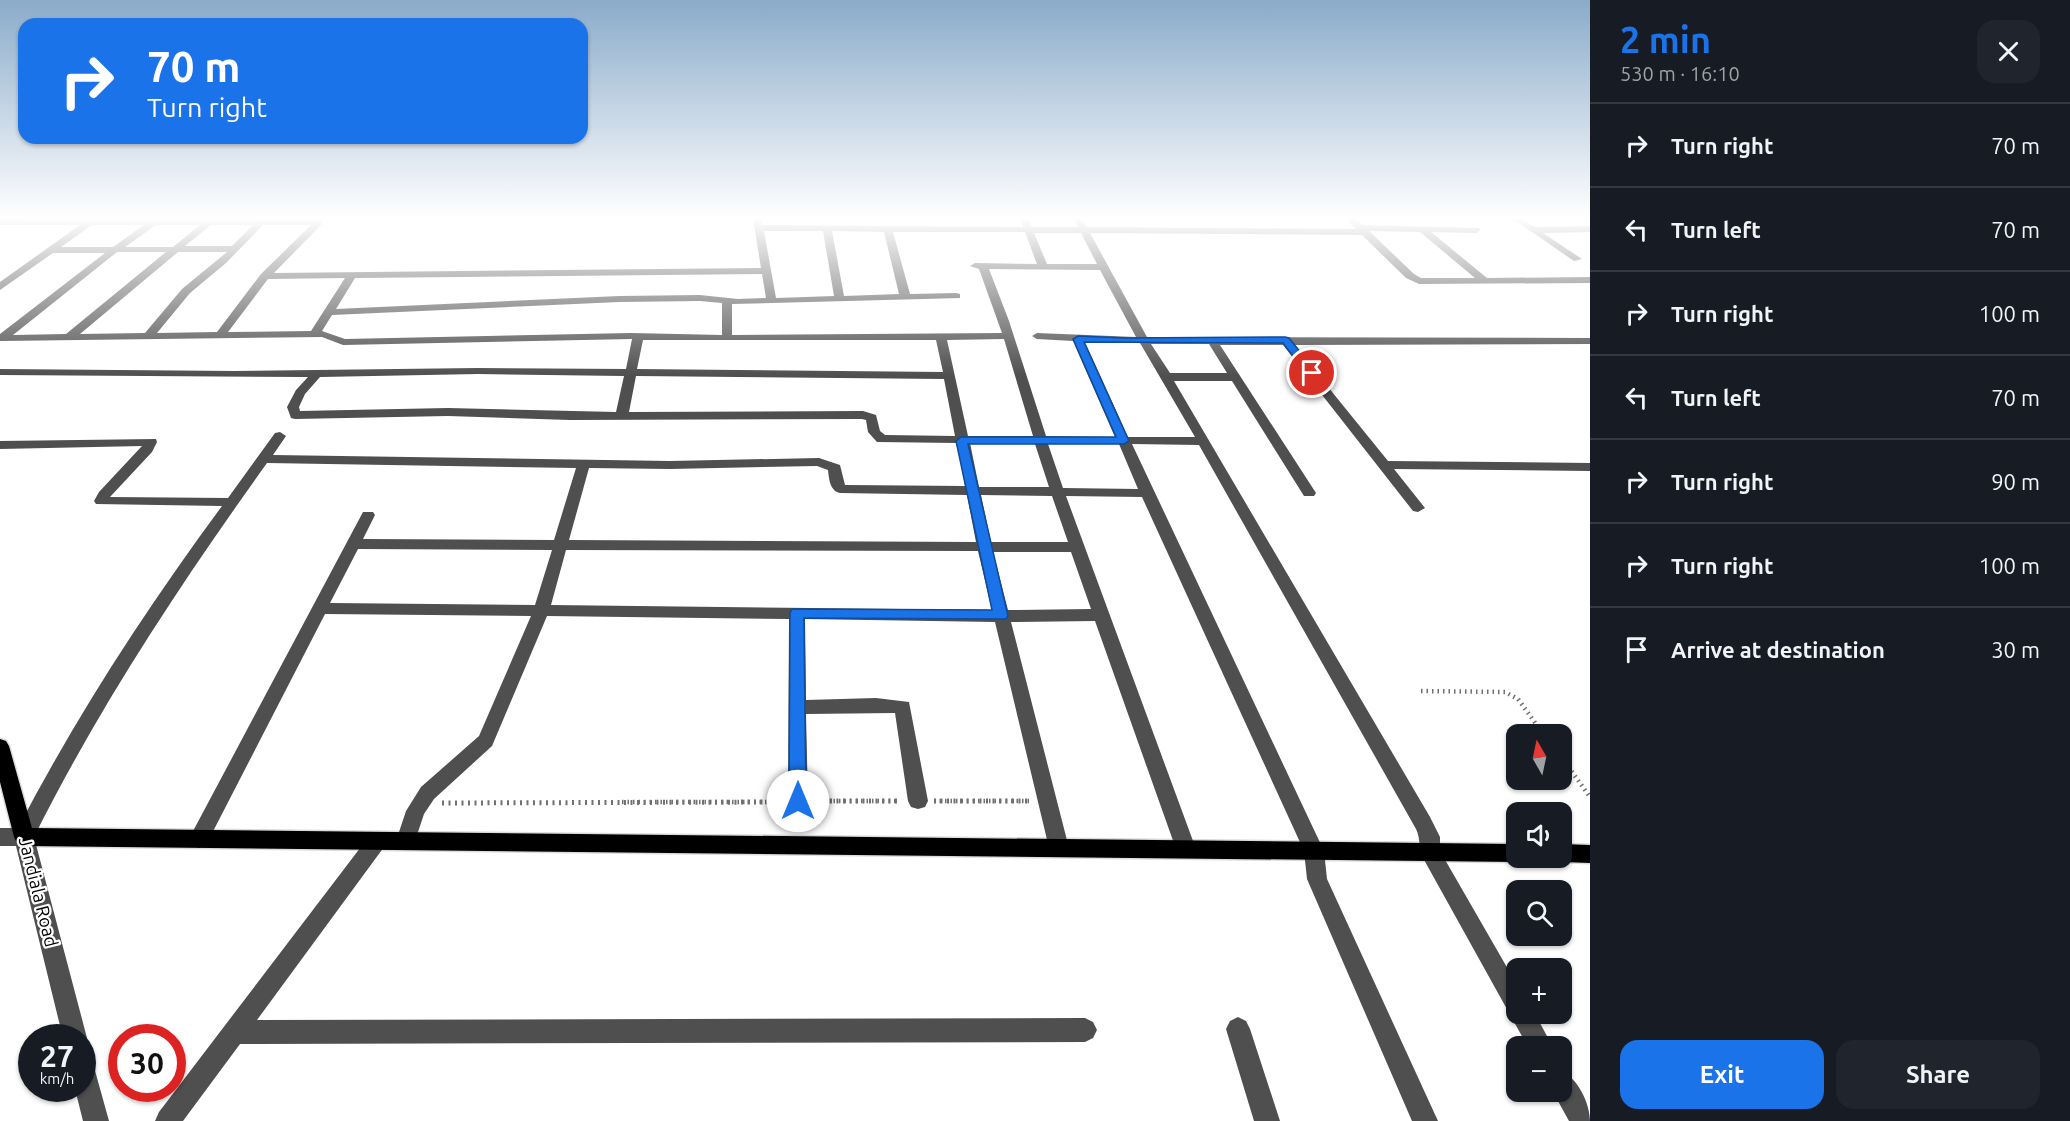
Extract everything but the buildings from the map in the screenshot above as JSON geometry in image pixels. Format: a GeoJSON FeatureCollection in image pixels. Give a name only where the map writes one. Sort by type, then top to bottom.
{"type":"FeatureCollection","features":[{"type":"Feature","properties":{"kind":"main road","name":"Jandiala Road"},"geometry":{"type":"LineString","coordinates":[[1,753],[24,837]]}},
{"type":"Feature","properties":{"kind":"main road"},"geometry":{"type":"LineString","coordinates":[[24,837],[1506,853]]}},
{"type":"Feature","properties":{"kind":"main road"},"geometry":{"type":"LineString","coordinates":[[1572,853],[1590,854]]}},
{"type":"Feature","properties":{"kind":"street"},"geometry":{"type":"LineString","coordinates":[[0,287],[21,271]]}},
{"type":"Feature","properties":{"kind":"street"},"geometry":{"type":"LineString","coordinates":[[1,338],[87,271]]}},
{"type":"Feature","properties":{"kind":"street"},"geometry":{"type":"LineString","coordinates":[[69,337],[149,271]]}},
{"type":"Feature","properties":{"kind":"street"},"geometry":{"type":"LineString","coordinates":[[148,336],[186,291],[209,271]]}},
{"type":"Feature","properties":{"kind":"street"},"geometry":{"type":"LineString","coordinates":[[219,336],[270,271]]}},
{"type":"Feature","properties":{"kind":"street"},"geometry":{"type":"LineString","coordinates":[[835,271],[840,298]]}},
{"type":"Feature","properties":{"kind":"street"},"geometry":{"type":"LineString","coordinates":[[899,271],[905,296]]}},
{"type":"Feature","properties":{"kind":"street"},"geometry":{"type":"LineString","coordinates":[[981,271],[1001,309],[1057,490],[1186,849]]}},
{"type":"Feature","properties":{"kind":"street"},"geometry":{"type":"LineString","coordinates":[[1106,271],[1143,340],[1204,441],[1423,823],[1430,837],[1430,852],[1506,986]]}},
{"type":"Feature","properties":{"kind":"street"},"geometry":{"type":"LineString","coordinates":[[1406,271],[1415,280],[1590,280]]}},
{"type":"Feature","properties":{"kind":"street"},"geometry":{"type":"LineString","coordinates":[[1473,271],[1485,281]]}},
{"type":"Feature","properties":{"kind":"street"},"geometry":{"type":"LineString","coordinates":[[265,276],[766,272],[771,300]]}},
{"type":"Feature","properties":{"kind":"street"},"geometry":{"type":"LineString","coordinates":[[314,334],[352,275]]}},
{"type":"Feature","properties":{"kind":"street"},"geometry":{"type":"LineString","coordinates":[[329,312],[619,299],[700,298],[727,301],[956,296]]}},
{"type":"Feature","properties":{"kind":"street"},"geometry":{"type":"LineString","coordinates":[[727,301],[727,338]]}},
{"type":"Feature","properties":{"kind":"street"},"geometry":{"type":"LineString","coordinates":[[1,338],[314,334],[332,336],[334,340],[343,342],[638,336],[727,338],[1008,336]]}},
{"type":"Feature","properties":{"kind":"street"},"geometry":{"type":"LineString","coordinates":[[941,335],[961,441],[1000,616],[1059,848]]}},
{"type":"Feature","properties":{"kind":"street"},"geometry":{"type":"LineString","coordinates":[[622,415],[638,336]]}},
{"type":"Feature","properties":{"kind":"street"},"geometry":{"type":"LineString","coordinates":[[1037,336],[1143,340],[1590,341]]}},
{"type":"Feature","properties":{"kind":"street"},"geometry":{"type":"LineString","coordinates":[[1078,339],[1147,493],[1314,851],[1317,879],[1425,1121]]}},
{"type":"Feature","properties":{"kind":"street"},"geometry":{"type":"LineString","coordinates":[[1212,340],[1309,493]]}},
{"type":"Feature","properties":{"kind":"street"},"geometry":{"type":"LineString","coordinates":[[1285,340],[1418,508]]}},
{"type":"Feature","properties":{"kind":"street"},"geometry":{"type":"LineString","coordinates":[[0,372],[316,375],[478,371],[948,376]]}},
{"type":"Feature","properties":{"kind":"street"},"geometry":{"type":"LineString","coordinates":[[316,375],[296,400],[292,411],[294,415],[448,412],[570,416],[863,415],[872,418],[874,432],[882,439],[1204,441]]}},
{"type":"Feature","properties":{"kind":"street"},"geometry":{"type":"LineString","coordinates":[[1166,377],[1236,377]]}},
{"type":"Feature","properties":{"kind":"street"},"geometry":{"type":"LineString","coordinates":[[0,837],[24,837],[50,783],[102,693],[194,553],[280,436]]}},
{"type":"Feature","properties":{"kind":"street"},"geometry":{"type":"LineString","coordinates":[[0,445],[151,442],[101,501],[232,502]]}},
{"type":"Feature","properties":{"kind":"street"},"geometry":{"type":"LineString","coordinates":[[263,459],[670,465],[819,462],[835,468],[836,481],[840,489],[1057,490],[1147,493]]}},
{"type":"Feature","properties":{"kind":"street"},"geometry":{"type":"LineString","coordinates":[[406,841],[420,803],[432,788],[475,753],[486,741],[542,609],[584,462]]}},
{"type":"Feature","properties":{"kind":"street"},"geometry":{"type":"LineString","coordinates":[[1385,465],[1590,467]]}},
{"type":"Feature","properties":{"kind":"street"},"geometry":{"type":"LineString","coordinates":[[199,839],[368,514]]}},
{"type":"Feature","properties":{"kind":"street"},"geometry":{"type":"LineString","coordinates":[[352,544],[1077,547]]}},
{"type":"Feature","properties":{"kind":"street"},"geometry":{"type":"LineString","coordinates":[[319,608],[1000,616],[1102,615]]}},
{"type":"Feature","properties":{"kind":"street"},"geometry":{"type":"LineString","coordinates":[[797,613],[798,801]]}},
{"type":"Feature","properties":{"kind":"street"},"geometry":{"type":"LineString","coordinates":[[798,707],[876,705],[903,707],[918,801]]}},
{"type":"Feature","properties":{"kind":"street","name":"Jandiala Road"},"geometry":{"type":"LineString","coordinates":[[24,837],[71,1024]]}},
{"type":"Feature","properties":{"kind":"street"},"geometry":{"type":"LineString","coordinates":[[168,1121],[377,841]]}},
{"type":"Feature","properties":{"kind":"street"},"geometry":{"type":"LineString","coordinates":[[234,1032],[1085,1029]]}},
{"type":"Feature","properties":{"kind":"street"},"geometry":{"type":"LineString","coordinates":[[1238,1029],[1267,1121]]}},
{"type":"Feature","properties":{"kind":"street"},"geometry":{"type":"LineString","coordinates":[[91,1102],[96,1121]]}},
{"type":"Feature","properties":{"kind":"street"},"geometry":{"type":"LineString","coordinates":[[1572,1102],[1582,1121]]}},
{"type":"Feature","properties":{"kind":"path"},"geometry":{"type":"LineString","coordinates":[[1421,691],[1494,691],[1512,695],[1535,724]]}},
{"type":"Feature","properties":{"kind":"path"},"geometry":{"type":"LineString","coordinates":[[1572,772],[1590,797]]}},
{"type":"Feature","properties":{"kind":"path"},"geometry":{"type":"LineString","coordinates":[[420,803],[1047,801]]}},
{"type":"Feature","properties":{"kind":"route"},"geometry":{"type":"LineString","coordinates":[[798,801],[797,613],[1000,616],[961,441],[1124,441],[1078,339],[1285,340],[1312,373]]}}]}
